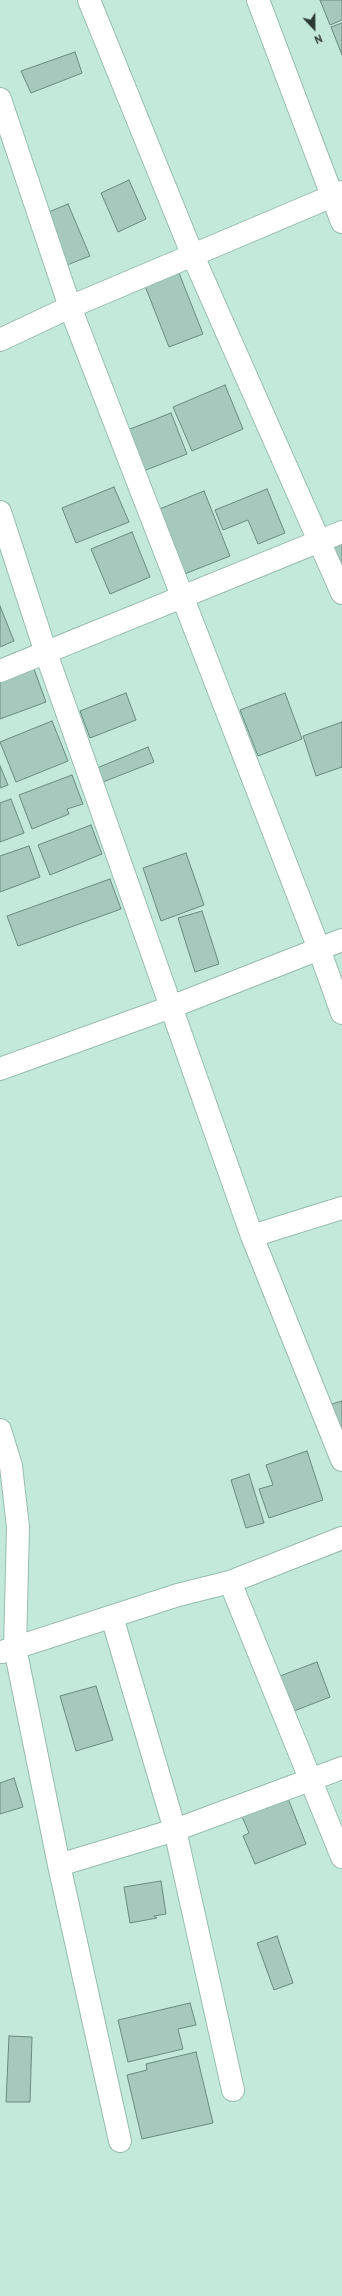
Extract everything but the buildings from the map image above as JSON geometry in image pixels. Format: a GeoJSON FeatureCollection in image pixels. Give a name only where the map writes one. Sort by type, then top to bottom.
{"type":"FeatureCollection","features":[{"type":"Feature","properties":{"kind":"street"},"geometry":{"type":"LineString","coordinates":[[89,0],[192,256],[342,593]]}},
{"type":"Feature","properties":{"kind":"street"},"geometry":{"type":"LineString","coordinates":[[258,0],[337,194],[342,222]]}},
{"type":"Feature","properties":{"kind":"street"},"geometry":{"type":"LineString","coordinates":[[0,99],[70,307],[319,949],[342,1013]]}},
{"type":"Feature","properties":{"kind":"street"},"geometry":{"type":"LineString","coordinates":[[0,340],[70,307],[337,194]]}},
{"type":"Feature","properties":{"kind":"street"},"geometry":{"type":"LineString","coordinates":[[0,512],[46,653],[252,1236],[342,1460]]}},
{"type":"Feature","properties":{"kind":"street"},"geometry":{"type":"LineString","coordinates":[[0,671],[342,532]]}},
{"type":"Feature","properties":{"kind":"street"},"geometry":{"type":"LineString","coordinates":[[0,1069],[171,1007],[342,940]]}},
{"type":"Feature","properties":{"kind":"street"},"geometry":{"type":"LineString","coordinates":[[252,1236],[342,1208]]}},
{"type":"Feature","properties":{"kind":"street"},"geometry":{"type":"LineString","coordinates":[[0,1430],[11,1466],[18,1527],[7,1650],[59,1865],[120,2142]]}},
{"type":"Feature","properties":{"kind":"street"},"geometry":{"type":"LineString","coordinates":[[7,1650],[178,1595],[230,1582],[342,1538]]}},
{"type":"Feature","properties":{"kind":"street"},"geometry":{"type":"LineString","coordinates":[[230,1582],[342,1857]]}},
{"type":"Feature","properties":{"kind":"street"},"geometry":{"type":"LineString","coordinates":[[112,1616],[175,1830],[233,2090]]}},
{"type":"Feature","properties":{"kind":"street"},"geometry":{"type":"LineString","coordinates":[[59,1865],[175,1830],[342,1768]]}}]}
